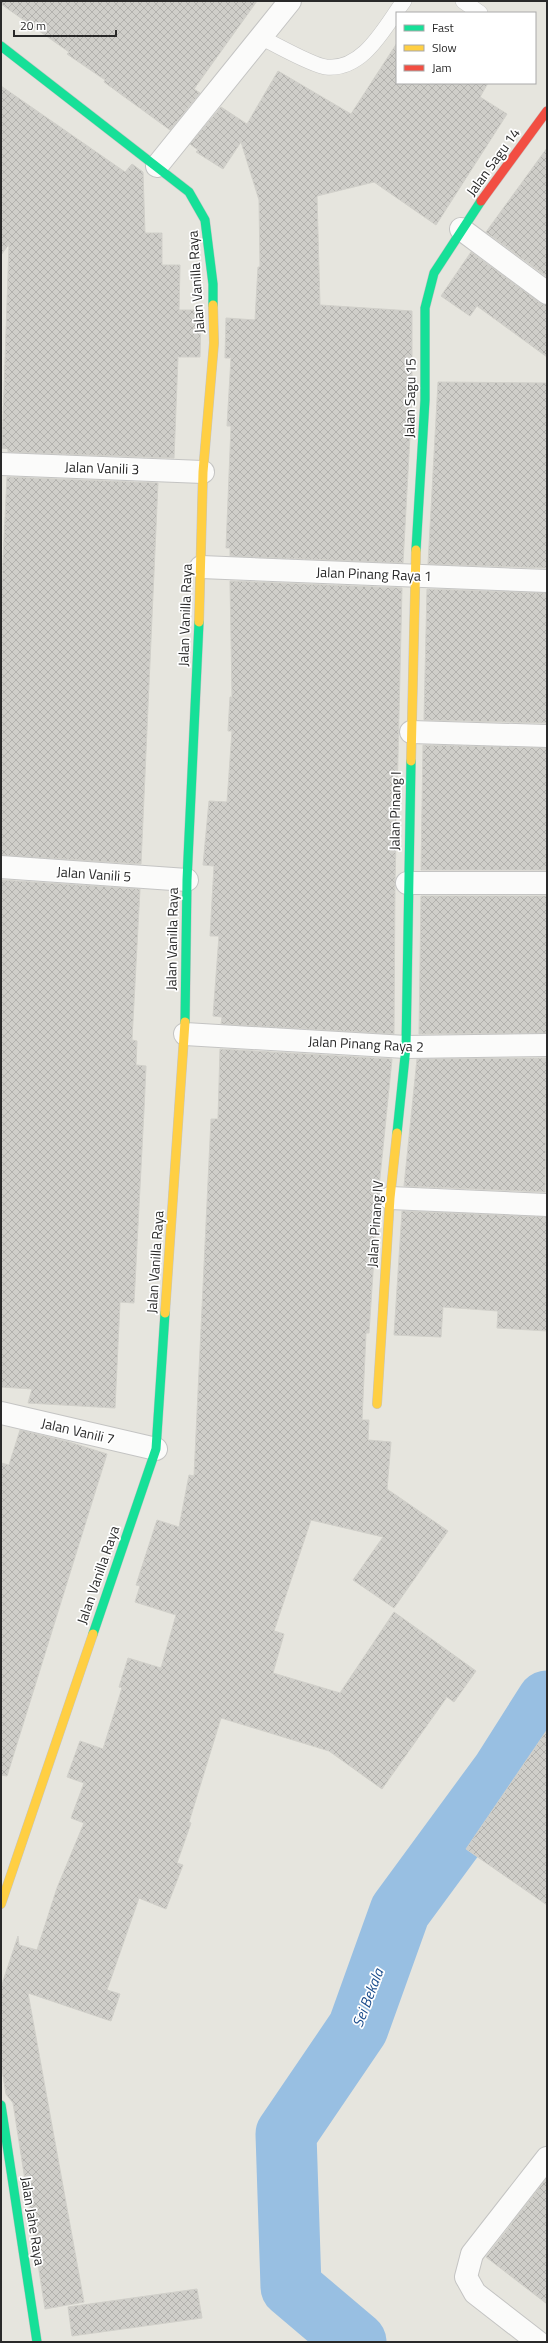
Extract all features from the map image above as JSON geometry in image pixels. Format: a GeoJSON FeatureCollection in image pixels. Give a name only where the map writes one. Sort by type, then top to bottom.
{"type":"FeatureCollection","features":[{"type":"Feature","properties":{"kind":"street"},"geometry":{"type":"LineString","coordinates":[[157,166],[262,38],[290,1]]}},
{"type":"Feature","properties":{"kind":"street","name":"Jalan Vanilla Raya"},"geometry":{"type":"LineString","coordinates":[[1,46],[157,166],[188,192],[205,220],[213,284],[214,343],[202,472],[201,567],[187,880],[185,1034],[156,1449],[1,1904]]}},
{"type":"Feature","properties":{"kind":"street","name":"Jalan Sagu 14"},"geometry":{"type":"LineString","coordinates":[[461,229],[547,111]]}},
{"type":"Feature","properties":{"kind":"street"},"geometry":{"type":"LineString","coordinates":[[461,229],[547,293]]}},
{"type":"Feature","properties":{"kind":"street","name":"Jalan Sagu 15"},"geometry":{"type":"LineString","coordinates":[[415,575],[425,400],[425,308],[434,273],[461,229]]}},
{"type":"Feature","properties":{"kind":"street","name":"Jalan Vanili 3"},"geometry":{"type":"LineString","coordinates":[[1,464],[202,472]]}},
{"type":"Feature","properties":{"kind":"street","name":"Jalan Pinang Raya 1"},"geometry":{"type":"LineString","coordinates":[[201,567],[547,581]]}},
{"type":"Feature","properties":{"kind":"street","name":"Jalan Pinang I"},"geometry":{"type":"LineString","coordinates":[[406,1047],[407,883],[415,575]]}},
{"type":"Feature","properties":{"kind":"street"},"geometry":{"type":"LineString","coordinates":[[411,732],[547,736]]}},
{"type":"Feature","properties":{"kind":"street","name":"Jalan Vanili 5"},"geometry":{"type":"LineString","coordinates":[[1,867],[187,880]]}},
{"type":"Feature","properties":{"kind":"street"},"geometry":{"type":"LineString","coordinates":[[407,883],[547,883]]}},
{"type":"Feature","properties":{"kind":"street","name":"Jalan Pinang Raya 2"},"geometry":{"type":"LineString","coordinates":[[185,1034],[406,1047],[547,1045]]}},
{"type":"Feature","properties":{"kind":"street","name":"Jalan Pinang IV"},"geometry":{"type":"LineString","coordinates":[[377,1404],[390,1198],[406,1047]]}},
{"type":"Feature","properties":{"kind":"street"},"geometry":{"type":"LineString","coordinates":[[390,1198],[547,1206]]}},
{"type":"Feature","properties":{"kind":"street","name":"Jalan Vanili 7"},"geometry":{"type":"LineString","coordinates":[[1,1413],[156,1449]]}},
{"type":"Feature","properties":{"kind":"street","name":"Jalan Jahe Raya"},"geometry":{"type":"LineString","coordinates":[[1,2105],[37,2342]]}},
{"type":"Feature","properties":{"kind":"street"},"geometry":{"type":"LineString","coordinates":[[538,2342],[474,2293],[466,2277],[472,2254],[547,2158]]}},
{"type":"Feature","properties":{"kind":"lane"},"geometry":{"type":"LineString","coordinates":[[262,38],[325,67],[340,66],[354,62],[367,50],[404,1]]}},
{"type":"Feature","properties":{"kind":"lane"},"geometry":{"type":"LineString","coordinates":[[463,1],[479,12]]}},
{"type":"Feature","properties":{"kind":"building"},"geometry":{"type":"Polygon","coordinates":[[[1,1],[257,1],[194,89],[200,93],[170,130],[104,82],[105,80],[67,54],[69,52],[1,4],[1,1]]]}},
{"type":"Feature","properties":{"kind":"building"},"geometry":{"type":"Polygon","coordinates":[[[396,45],[396,84],[487,84],[480,97],[507,114],[436,225],[374,182],[317,196],[320,305],[412,311],[412,400],[403,563],[230,556],[230,548],[226,548],[231,426],[227,426],[231,358],[225,358],[226,318],[255,320],[258,267],[260,267],[259,200],[241,142],[223,169],[196,152],[198,150],[190,144],[221,107],[247,124],[278,71],[351,114],[396,45]]]}},
{"type":"Feature","properties":{"kind":"building"},"geometry":{"type":"Polygon","coordinates":[[[1,86],[125,172],[132,164],[143,172],[145,233],[162,233],[162,265],[180,265],[179,310],[198,310],[198,316],[201,316],[200,357],[178,357],[174,458],[8,452],[8,449],[2,448],[9,244],[1,255],[1,86]]]}},
{"type":"Feature","properties":{"kind":"building"},"geometry":{"type":"Polygon","coordinates":[[[547,148],[547,277],[486,232],[547,148]]]}},
{"type":"Feature","properties":{"kind":"building"},"geometry":{"type":"Polygon","coordinates":[[[471,252],[540,303],[547,305],[547,357],[477,306],[470,316],[441,296],[471,252]]]}},
{"type":"Feature","properties":{"kind":"building"},"geometry":{"type":"Polygon","coordinates":[[[438,382],[547,383],[547,568],[428,564],[438,382]]]}},
{"type":"Feature","properties":{"kind":"building"},"geometry":{"type":"Polygon","coordinates":[[[7,477],[158,483],[141,864],[1,855],[1,601],[7,477]]]}},
{"type":"Feature","properties":{"kind":"building"},"geometry":{"type":"Polygon","coordinates":[[[230,581],[402,588],[395,883],[394,1034],[221,1024],[222,1017],[213,1016],[219,936],[210,936],[214,866],[203,865],[209,801],[227,802],[232,731],[228,731],[230,697],[232,697],[230,581]]]}},
{"type":"Feature","properties":{"kind":"building"},"geometry":{"type":"Polygon","coordinates":[[[427,589],[547,593],[547,723],[424,720],[427,589]]]}},
{"type":"Feature","properties":{"kind":"building"},"geometry":{"type":"Polygon","coordinates":[[[423,745],[547,748],[547,870],[421,870],[423,745]]]}},
{"type":"Feature","properties":{"kind":"building"},"geometry":{"type":"Polygon","coordinates":[[[1,880],[140,889],[132,1040],[137,1041],[136,1065],[146,1066],[144,1110],[134,1303],[120,1302],[115,1408],[28,1403],[32,1389],[1,1387],[1,880]]]}},
{"type":"Feature","properties":{"kind":"building"},"geometry":{"type":"Polygon","coordinates":[[[421,896],[547,896],[547,1033],[419,1034],[421,896]]]}},
{"type":"Feature","properties":{"kind":"building"},"geometry":{"type":"Polygon","coordinates":[[[220,1049],[392,1059],[378,1197],[369,1333],[366,1333],[362,1420],[369,1420],[368,1440],[391,1442],[387,1489],[448,1531],[394,1608],[353,1580],[383,1537],[311,1520],[274,1631],[284,1634],[273,1673],[340,1693],[394,1612],[476,1671],[454,1702],[447,1697],[382,1789],[329,1751],[221,1718],[189,1822],[191,1823],[177,1863],[183,1865],[166,1909],[139,1898],[107,1990],[120,1994],[111,2021],[28,1993],[84,2302],[45,2309],[13,2103],[6,2094],[1,2064],[1,1987],[18,1936],[19,1945],[37,1950],[57,1888],[84,1823],[71,1818],[84,1783],[67,1777],[80,1741],[103,1749],[122,1688],[119,1687],[128,1658],[161,1668],[176,1615],[135,1602],[140,1586],[136,1585],[157,1520],[179,1527],[189,1475],[194,1476],[211,1119],[218,1119],[220,1049]]]}},
{"type":"Feature","properties":{"kind":"building"},"geometry":{"type":"Polygon","coordinates":[[[547,1058],[545,1192],[404,1186],[417,1059],[547,1058]]]}},
{"type":"Feature","properties":{"kind":"building"},"geometry":{"type":"Polygon","coordinates":[[[402,1211],[547,1217],[547,1331],[497,1328],[498,1311],[443,1307],[441,1337],[394,1335],[402,1211]]]}},
{"type":"Feature","properties":{"kind":"building"},"geometry":{"type":"Polygon","coordinates":[[[20,1430],[69,1442],[107,1454],[7,1776],[1,1775],[1,1463],[9,1465],[20,1430]]]}},
{"type":"Feature","properties":{"kind":"building"},"geometry":{"type":"Polygon","coordinates":[[[547,1730],[547,1905],[466,1849],[547,1730]]]}},
{"type":"Feature","properties":{"kind":"building"},"geometry":{"type":"Polygon","coordinates":[[[547,2178],[547,2304],[486,2257],[547,2178]]]}},
{"type":"Feature","properties":{"kind":"building"},"geometry":{"type":"Polygon","coordinates":[[[197,2289],[202,2318],[72,2336],[68,2307],[197,2289]]]}},
{"type":"Feature","properties":{"kind":"waterway","name":"Sei Bekala"},"geometry":{"type":"LineString","coordinates":[[356,2342],[291,2287],[286,2134],[358,2028],[400,1911],[502,1772],[547,1701]]}},
{"type":"Feature","properties":{"kind":"traffic: fast"},"geometry":{"type":"LineString","coordinates":[[1,46],[189,192],[205,220],[213,284],[213,305]]}},
{"type":"Feature","properties":{"kind":"traffic: fast"},"geometry":{"type":"LineString","coordinates":[[416,550],[425,400],[425,308],[434,273],[481,201]]}},
{"type":"Feature","properties":{"kind":"traffic: fast"},"geometry":{"type":"LineString","coordinates":[[185,1022],[187,880],[199,622]]}},
{"type":"Feature","properties":{"kind":"traffic: fast"},"geometry":{"type":"LineString","coordinates":[[397,1133],[406,1047],[411,761]]}},
{"type":"Feature","properties":{"kind":"traffic: fast"},"geometry":{"type":"LineString","coordinates":[[93,1634],[156,1449],[165,1313]]}},
{"type":"Feature","properties":{"kind":"traffic: fast"},"geometry":{"type":"LineString","coordinates":[[1,2105],[37,2342]]}},
{"type":"Feature","properties":{"kind":"traffic: slow"},"geometry":{"type":"LineString","coordinates":[[199,622],[203,472],[214,343],[213,305]]}},
{"type":"Feature","properties":{"kind":"traffic: slow"},"geometry":{"type":"LineString","coordinates":[[411,761],[416,550]]}},
{"type":"Feature","properties":{"kind":"traffic: slow"},"geometry":{"type":"LineString","coordinates":[[165,1313],[185,1022]]}},
{"type":"Feature","properties":{"kind":"traffic: slow"},"geometry":{"type":"LineString","coordinates":[[377,1404],[390,1198],[397,1133]]}},
{"type":"Feature","properties":{"kind":"traffic: slow"},"geometry":{"type":"LineString","coordinates":[[1,1904],[93,1634]]}},
{"type":"Feature","properties":{"kind":"traffic: jam"},"geometry":{"type":"LineString","coordinates":[[481,201],[547,111]]}}]}
